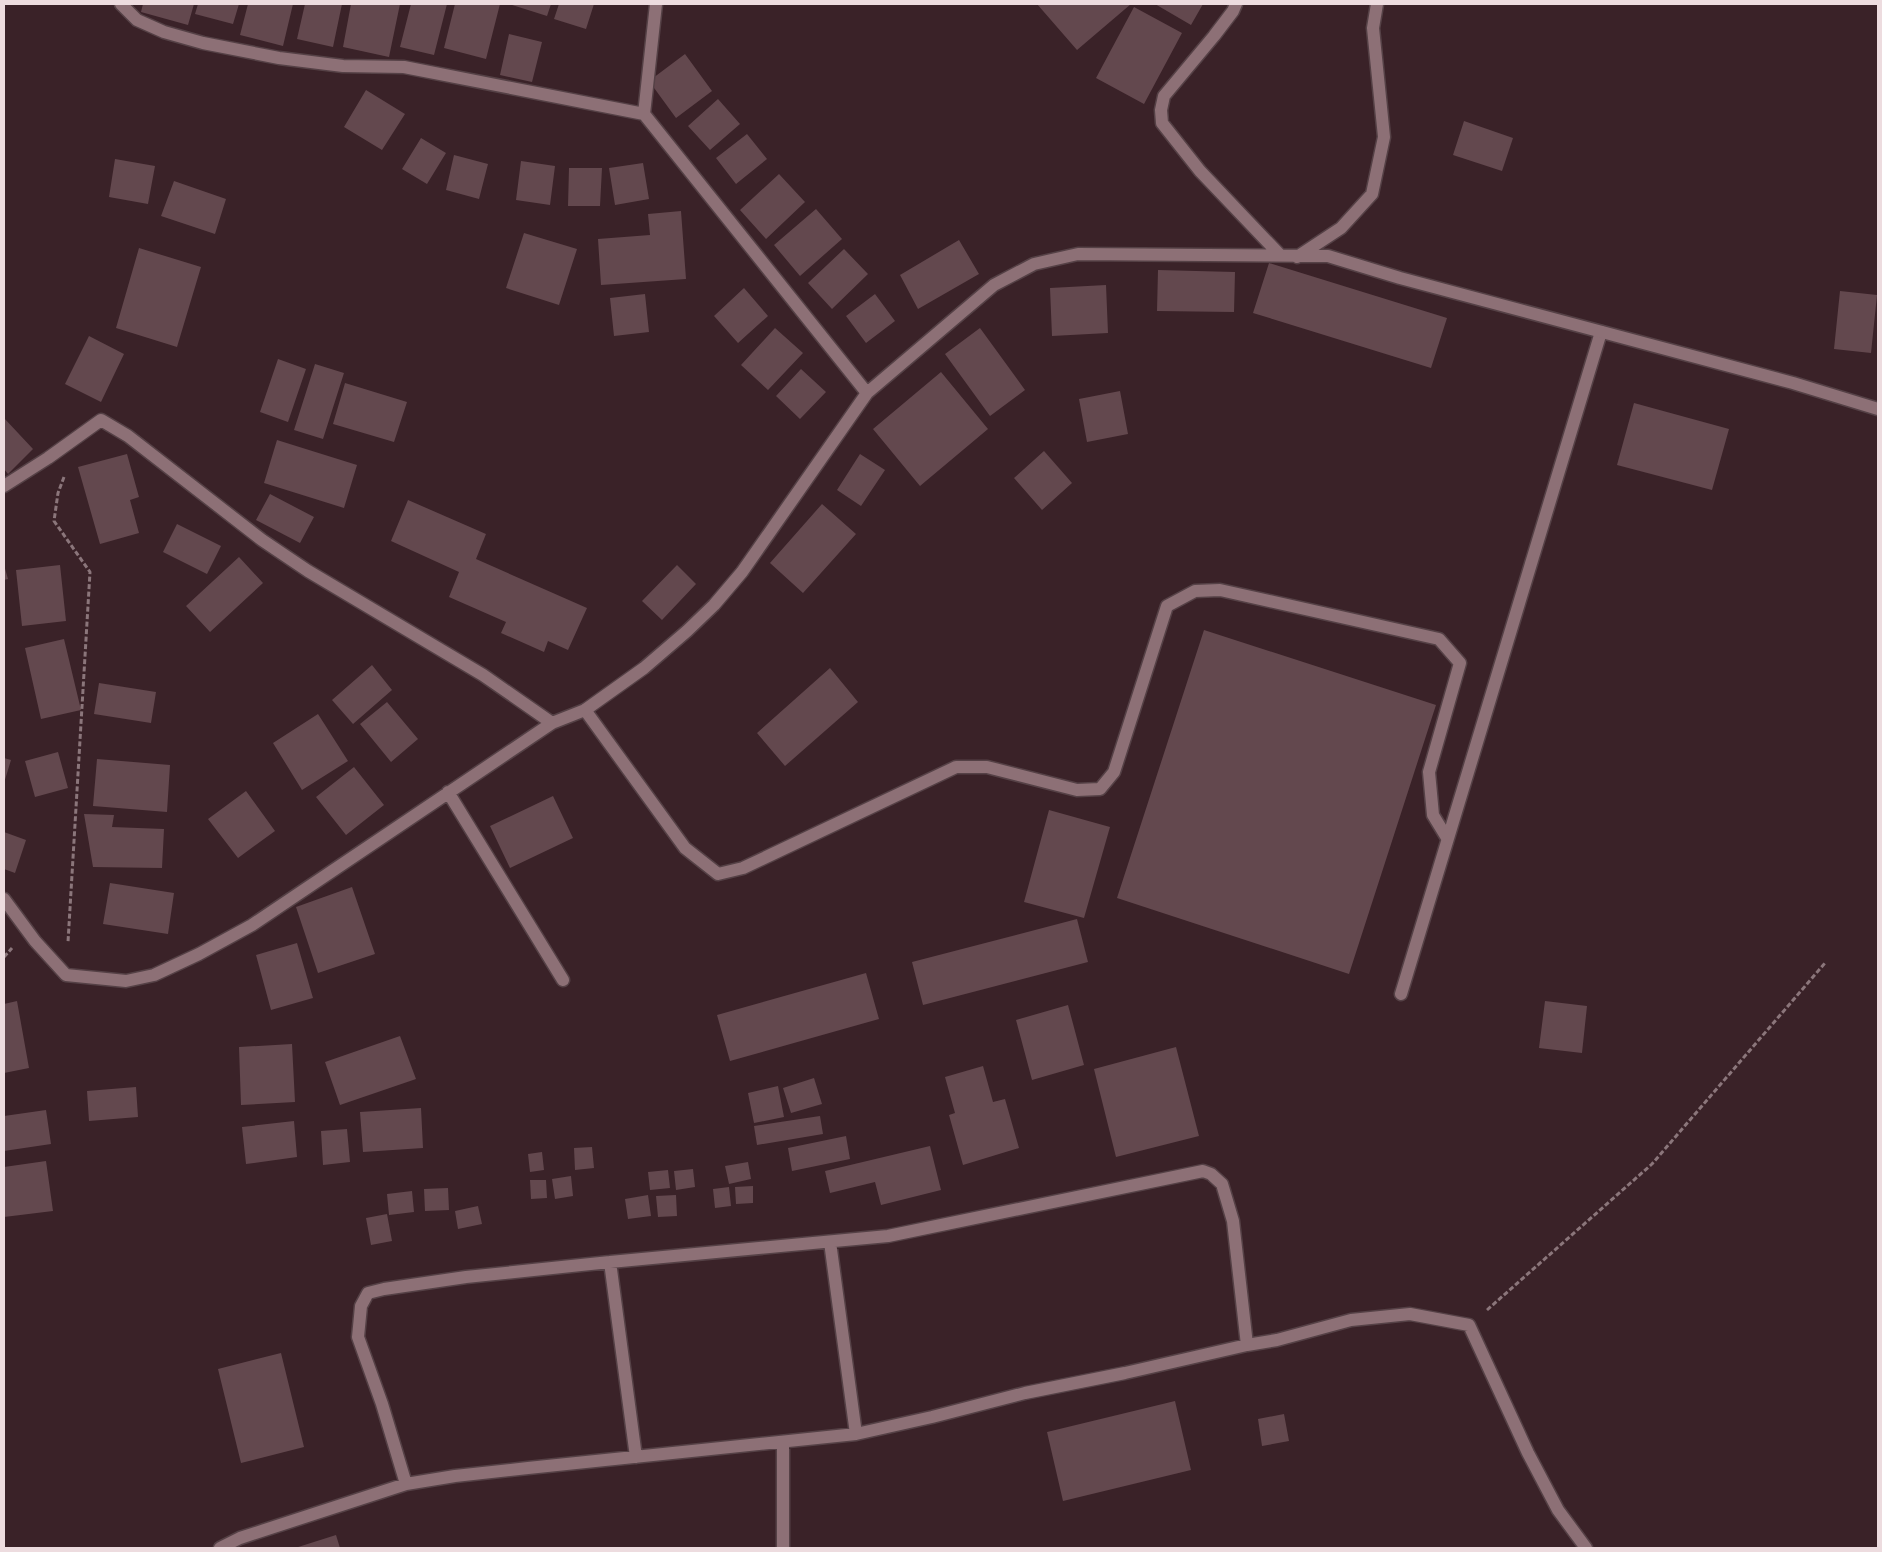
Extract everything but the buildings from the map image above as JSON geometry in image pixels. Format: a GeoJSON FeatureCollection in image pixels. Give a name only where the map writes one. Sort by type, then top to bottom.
{"type":"FeatureCollection","features":[{"type":"Feature","properties":{"kind":"street"},"geometry":{"type":"LineString","coordinates":[[121,4],[137,20],[164,32],[203,44],[279,58],[343,66],[404,67],[644,114],[867,393]]}},
{"type":"Feature","properties":{"kind":"street"},"geometry":{"type":"LineString","coordinates":[[644,114],[656,4]]}},
{"type":"Feature","properties":{"kind":"street"},"geometry":{"type":"LineString","coordinates":[[1236,4],[1214,36],[1164,96],[1160,110],[1162,123],[1200,171],[1280,255]]}},
{"type":"Feature","properties":{"kind":"street"},"geometry":{"type":"LineString","coordinates":[[1297,257],[1342,228],[1372,194],[1384,137],[1373,28],[1377,4]]}},
{"type":"Feature","properties":{"kind":"street"},"geometry":{"type":"LineString","coordinates":[[4,899],[35,941],[66,975],[126,981],[154,975],[199,954],[252,925],[552,723],[585,710],[644,668],[714,605],[742,572],[867,393],[994,285],[1034,264],[1078,254],[1328,256],[1372,270],[1756,373],[1878,409]]}},
{"type":"Feature","properties":{"kind":"street"},"geometry":{"type":"LineString","coordinates":[[1401,994],[1601,332]]}},
{"type":"Feature","properties":{"kind":"street"},"geometry":{"type":"LineString","coordinates":[[4,486],[48,458],[101,420],[128,436],[262,540],[308,572],[483,675],[552,723]]}},
{"type":"Feature","properties":{"kind":"street"},"geometry":{"type":"LineString","coordinates":[[585,710],[685,848],[718,874],[743,868],[956,768],[987,767],[1077,790],[1100,789],[1114,772],[1167,606],[1195,590],[1220,590],[1439,639],[1460,663],[1429,772],[1433,815],[1447,838]]}},
{"type":"Feature","properties":{"kind":"street"},"geometry":{"type":"LineString","coordinates":[[448,792],[563,980]]}},
{"type":"Feature","properties":{"kind":"street"},"geometry":{"type":"LineString","coordinates":[[406,1484],[382,1404],[358,1337],[361,1306],[368,1293],[384,1289],[466,1277],[888,1236],[1203,1172],[1211,1174],[1222,1184],[1233,1220],[1246,1345]]}},
{"type":"Feature","properties":{"kind":"street"},"geometry":{"type":"LineString","coordinates":[[830,1242],[856,1434]]}},
{"type":"Feature","properties":{"kind":"street"},"geometry":{"type":"LineString","coordinates":[[610,1262],[636,1457]]}},
{"type":"Feature","properties":{"kind":"street"},"geometry":{"type":"LineString","coordinates":[[220,1548],[240,1538],[406,1484],[455,1476],[856,1434],[1025,1393],[1125,1373],[1246,1345],[1278,1340],[1351,1320],[1410,1314],[1470,1325],[1528,1453],[1558,1510],[1586,1548]]}},
{"type":"Feature","properties":{"kind":"street"},"geometry":{"type":"LineString","coordinates":[[783,1442],[783,1548]]}},
{"type":"Feature","properties":{"kind":"path"},"geometry":{"type":"LineString","coordinates":[[66,975],[90,572],[54,521],[58,493],[67,471]]}},
{"type":"Feature","properties":{"kind":"path"},"geometry":{"type":"LineString","coordinates":[[1470,1325],[1652,1164],[1825,963]]}}]}
